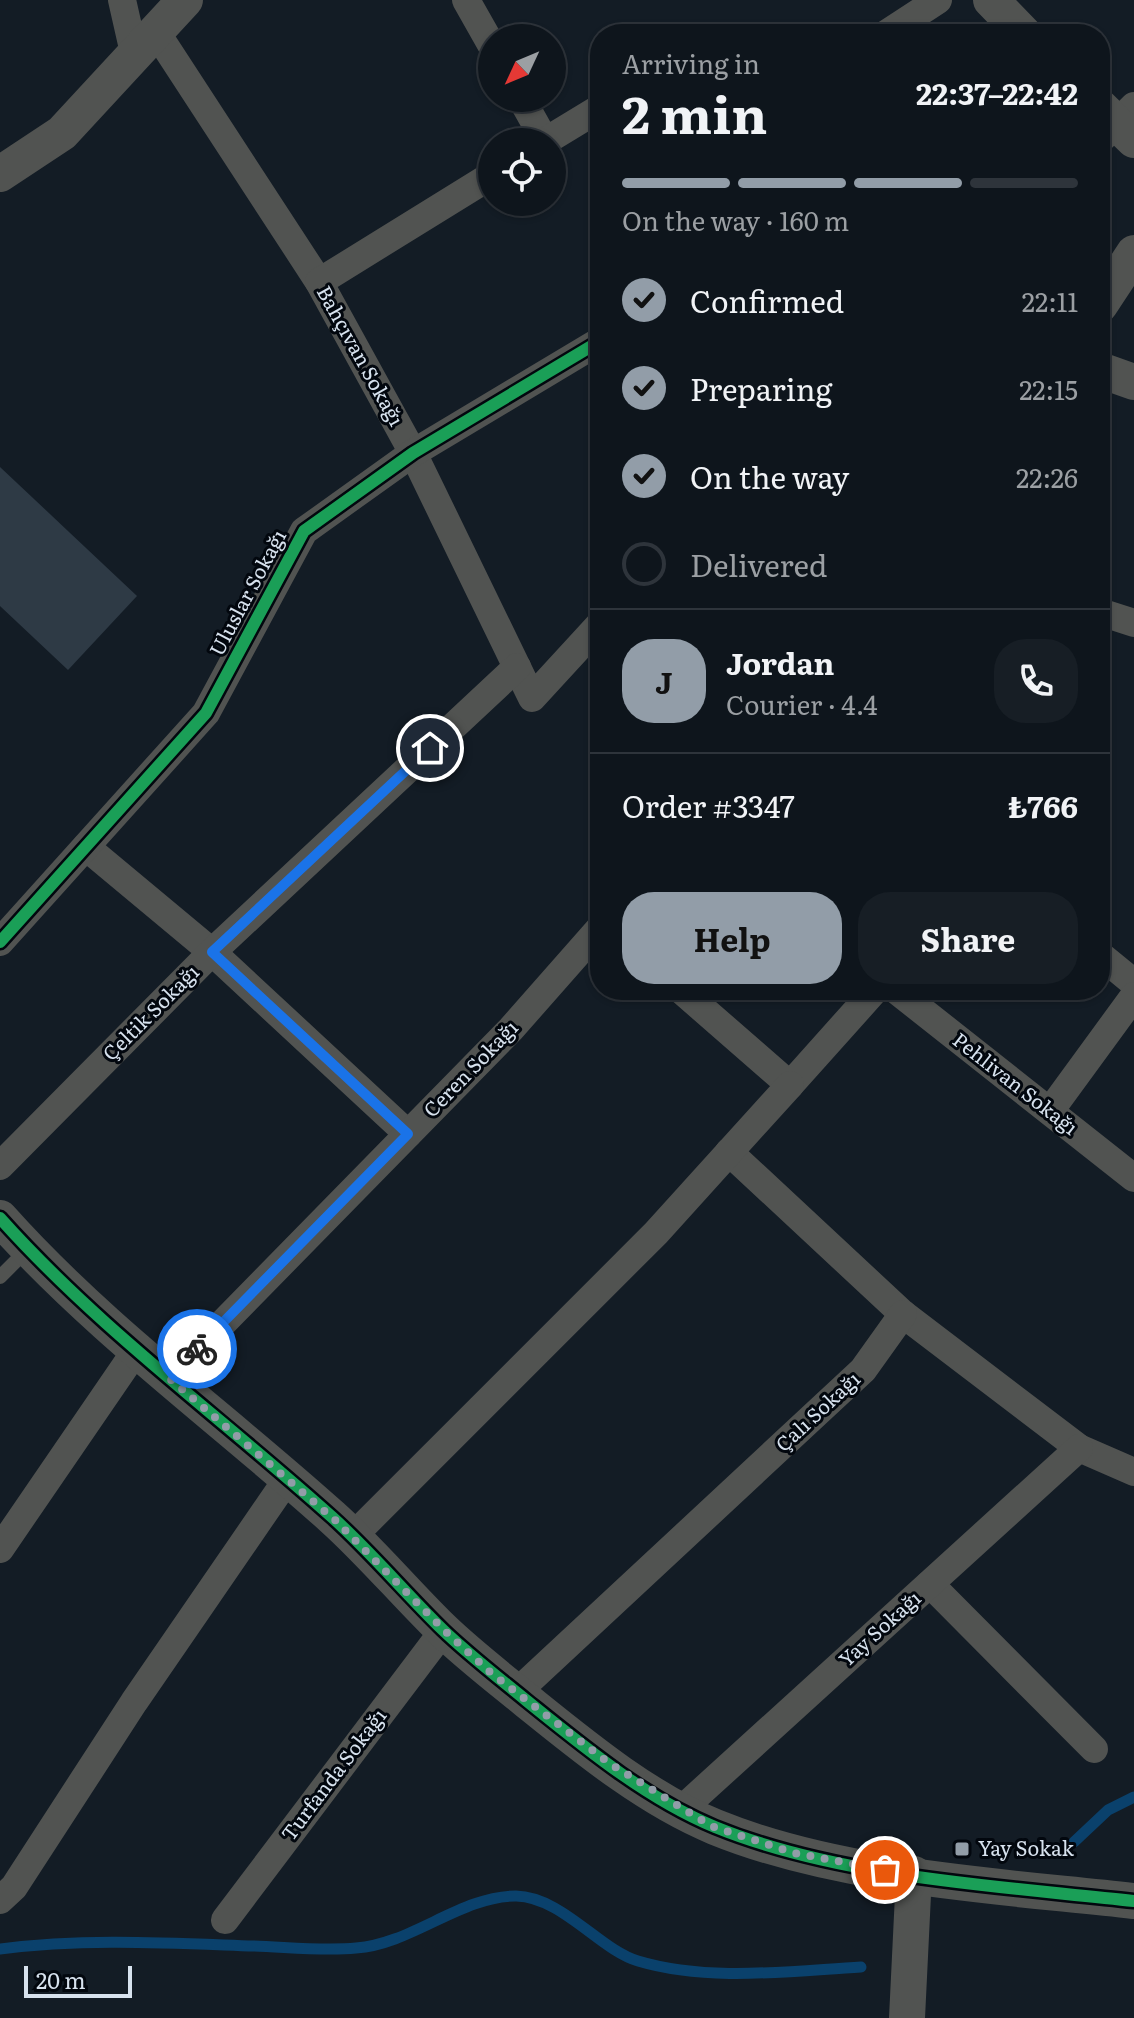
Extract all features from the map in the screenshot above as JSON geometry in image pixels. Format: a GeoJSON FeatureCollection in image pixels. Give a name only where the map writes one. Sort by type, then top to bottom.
{"type":"FeatureCollection","features":[{"type":"Feature","properties":{"kind":"street"},"geometry":{"type":"LineString","coordinates":[[122,0],[145,43]]}},
{"type":"Feature","properties":{"kind":"street"},"geometry":{"type":"LineString","coordinates":[[0,174],[62,133],[185,0]]}},
{"type":"Feature","properties":{"kind":"street"},"geometry":{"type":"LineString","coordinates":[[466,0],[480,24]]}},
{"type":"Feature","properties":{"kind":"street"},"geometry":{"type":"LineString","coordinates":[[901,24],[938,0]]}},
{"type":"Feature","properties":{"kind":"street"},"geometry":{"type":"LineString","coordinates":[[991,0],[1014,24]]}},
{"type":"Feature","properties":{"kind":"street","name":"Bahçıvan Sokağı"},"geometry":{"type":"LineString","coordinates":[[145,43],[319,282],[413,453],[532,698],[590,635]]}},
{"type":"Feature","properties":{"kind":"street"},"geometry":{"type":"LineString","coordinates":[[566,129],[590,114]]}},
{"type":"Feature","properties":{"kind":"street"},"geometry":{"type":"LineString","coordinates":[[319,282],[478,184]]}},
{"type":"Feature","properties":{"kind":"street"},"geometry":{"type":"LineString","coordinates":[[1110,290],[1134,253]]}},
{"type":"Feature","properties":{"kind":"street","name":"Uluslar Sokağı"},"geometry":{"type":"LineString","coordinates":[[0,942],[206,713],[304,531],[413,453],[590,347]]}},
{"type":"Feature","properties":{"kind":"street"},"geometry":{"type":"LineString","coordinates":[[1110,374],[1134,382]]}},
{"type":"Feature","properties":{"kind":"street"},"geometry":{"type":"LineString","coordinates":[[1110,615],[1134,623]]}},
{"type":"Feature","properties":{"kind":"street","name":"Çeltik Sokağı"},"geometry":{"type":"LineString","coordinates":[[0,1166],[212,952],[517,667]]}},
{"type":"Feature","properties":{"kind":"street"},"geometry":{"type":"LineString","coordinates":[[86,847],[212,952],[408,1134]]}},
{"type":"Feature","properties":{"kind":"street","name":"Ceren Sokağı"},"geometry":{"type":"LineString","coordinates":[[169,1378],[511,1029],[590,939]]}},
{"type":"Feature","properties":{"kind":"street"},"geometry":{"type":"LineString","coordinates":[[1110,963],[1134,983]]}},
{"type":"Feature","properties":{"kind":"street"},"geometry":{"type":"LineString","coordinates":[[1050,1111],[1134,996]]}},
{"type":"Feature","properties":{"kind":"street"},"geometry":{"type":"LineString","coordinates":[[692,1000],[790,1085]]}},
{"type":"Feature","properties":{"kind":"street"},"geometry":{"type":"LineString","coordinates":[[353,1536],[656,1233],[866,1000]]}},
{"type":"Feature","properties":{"kind":"street","name":"Pehlivan Sokağı"},"geometry":{"type":"LineString","coordinates":[[909,1000],[1134,1178]]}},
{"type":"Feature","properties":{"kind":"street"},"geometry":{"type":"LineString","coordinates":[[729,1152],[903,1314],[1079,1448],[1134,1472]]}},
{"type":"Feature","properties":{"kind":"street"},"geometry":{"type":"LineString","coordinates":[[0,1218],[28,1249],[169,1378],[353,1536],[444,1630],[517,1692],[609,1763],[681,1810],[711,1826],[779,1849],[914,1874],[1134,1901]]}},
{"type":"Feature","properties":{"kind":"street","name":"Çalı Sokağı"},"geometry":{"type":"LineString","coordinates":[[517,1692],[863,1370],[903,1314]]}},
{"type":"Feature","properties":{"kind":"street"},"geometry":{"type":"LineString","coordinates":[[0,1549],[137,1349]]}},
{"type":"Feature","properties":{"kind":"street","name":"Yay Sokağı"},"geometry":{"type":"LineString","coordinates":[[681,1810],[1079,1448]]}},
{"type":"Feature","properties":{"kind":"street"},"geometry":{"type":"LineString","coordinates":[[0,1900],[22,1876],[134,1702],[288,1478]]}},
{"type":"Feature","properties":{"kind":"street"},"geometry":{"type":"LineString","coordinates":[[930,1584],[1094,1749]]}},
{"type":"Feature","properties":{"kind":"street","name":"Turfanda Sokağı"},"geometry":{"type":"LineString","coordinates":[[225,1920],[444,1630]]}},
{"type":"Feature","properties":{"kind":"street"},"geometry":{"type":"LineString","coordinates":[[907,2018],[914,1874]]}},
{"type":"Feature","properties":{"kind":"lane"},"geometry":{"type":"LineString","coordinates":[[0,1277],[28,1249]]}},
{"type":"Feature","properties":{"kind":"building"},"geometry":{"type":"Polygon","coordinates":[[[0,467],[137,596],[68,670],[0,606],[0,467]]]}},
{"type":"Feature","properties":{"kind":"waterway"},"geometry":{"type":"LineString","coordinates":[[1074,1842],[1108,1810],[1134,1797]]}},
{"type":"Feature","properties":{"kind":"waterway"},"geometry":{"type":"LineString","coordinates":[[0,1949],[63,1943],[127,1942],[356,1948],[397,1938],[476,1904],[516,1896],[549,1905],[624,1955],[665,1967],[720,1973],[861,1967]]}},
{"type":"Feature","properties":{"kind":"cycle path"},"geometry":{"type":"LineString","coordinates":[[0,942],[206,713],[304,531],[413,453],[590,347]]}},
{"type":"Feature","properties":{"kind":"cycle path"},"geometry":{"type":"LineString","coordinates":[[0,1218],[78,1298],[346,1530],[463,1648],[594,1754],[665,1802],[715,1827],[814,1858],[921,1878],[1134,1901]]}},
{"type":"Feature","properties":{"kind":"way so far"},"geometry":{"type":"LineString","coordinates":[[197,1349],[169,1378],[335,1520],[491,1673],[563,1729],[609,1763],[711,1826],[794,1853],[885,1870]]}},
{"type":"Feature","properties":{"kind":"place","name":"Yay Sokak"},"geometry":{"type":"Point","coordinates":[962,1849]}},
{"type":"Feature","properties":{"kind":"route"},"geometry":{"type":"LineString","coordinates":[[197,1349],[408,1134],[212,952],[430,748]]}}]}
